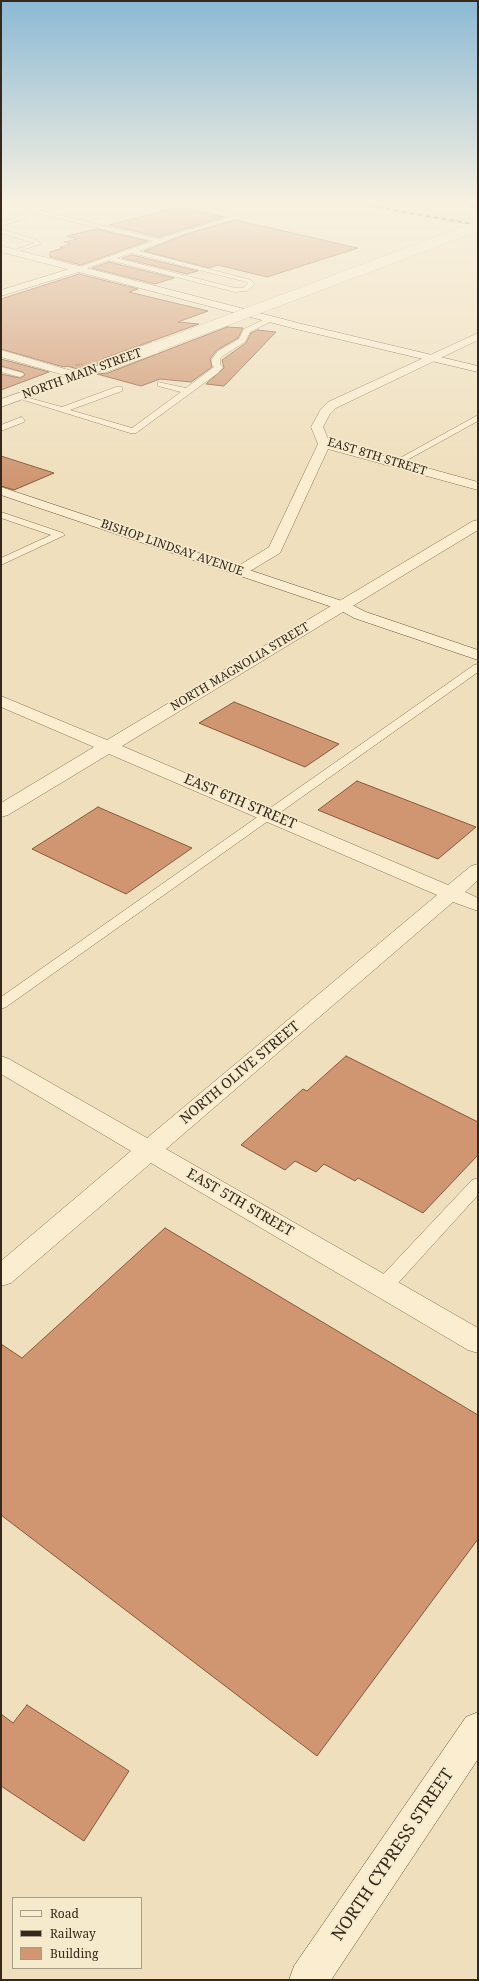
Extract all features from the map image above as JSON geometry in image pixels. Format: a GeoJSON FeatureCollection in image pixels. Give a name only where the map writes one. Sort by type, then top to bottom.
{"type":"FeatureCollection","features":[{"type":"Feature","properties":{"kind":"street"},"geometry":{"type":"LineString","coordinates":[[182,296],[270,320],[478,369]]}},
{"type":"Feature","properties":{"kind":"street","name":"NORTH MAIN STREET"},"geometry":{"type":"LineString","coordinates":[[1,403],[78,376],[290,296]]}},
{"type":"Feature","properties":{"kind":"street","name":"EAST 8TH STREET"},"geometry":{"type":"LineString","coordinates":[[478,336],[332,405],[324,412],[318,427],[319,435],[324,444],[478,486]]}},
{"type":"Feature","properties":{"kind":"street"},"geometry":{"type":"LineString","coordinates":[[1,353],[78,376]]}},
{"type":"Feature","properties":{"kind":"street"},"geometry":{"type":"LineString","coordinates":[[240,571],[275,550],[324,444]]}},
{"type":"Feature","properties":{"kind":"street","name":"BISHOP LINDSAY AVENUE"},"geometry":{"type":"LineString","coordinates":[[1,491],[343,606],[360,615],[478,655]]}},
{"type":"Feature","properties":{"kind":"street","name":"NORTH MAGNOLIA STREET"},"geometry":{"type":"LineString","coordinates":[[1,810],[478,524]]}},
{"type":"Feature","properties":{"kind":"street","name":"BISHOP LINDSAY AVENUE"},"geometry":{"type":"LineString","coordinates":[[343,606],[373,609],[478,644]]}},
{"type":"Feature","properties":{"kind":"street","name":"EAST 6TH STREET"},"geometry":{"type":"LineString","coordinates":[[1,700],[478,905]]}},
{"type":"Feature","properties":{"kind":"street","name":"NORTH OLIVE STREET"},"geometry":{"type":"LineString","coordinates":[[1,1276],[478,870]]}},
{"type":"Feature","properties":{"kind":"street","name":"EAST 5TH STREET"},"geometry":{"type":"LineString","coordinates":[[1,1064],[478,1342]]}},
{"type":"Feature","properties":{"kind":"street","name":"NORTH CYPRESS STREET"},"geometry":{"type":"LineString","coordinates":[[308,1980],[478,1729]]}},
{"type":"Feature","properties":{"kind":"lane"},"geometry":{"type":"LineString","coordinates":[[18,397],[132,432],[219,366],[216,365],[216,359],[221,353],[242,340],[247,331],[270,320]]}},
{"type":"Feature","properties":{"kind":"lane"},"geometry":{"type":"LineString","coordinates":[[1,369],[20,375]]}},
{"type":"Feature","properties":{"kind":"lane"},"geometry":{"type":"LineString","coordinates":[[161,384],[187,391]]}},
{"type":"Feature","properties":{"kind":"lane"},"geometry":{"type":"LineString","coordinates":[[62,410],[119,390]]}},
{"type":"Feature","properties":{"kind":"lane"},"geometry":{"type":"LineString","coordinates":[[395,463],[478,418]]}},
{"type":"Feature","properties":{"kind":"lane"},"geometry":{"type":"LineString","coordinates":[[1,428],[21,420]]}},
{"type":"Feature","properties":{"kind":"lane"},"geometry":{"type":"LineString","coordinates":[[1,515],[60,535],[1,562]]}},
{"type":"Feature","properties":{"kind":"lane"},"geometry":{"type":"LineString","coordinates":[[1,1004],[478,667]]}},
{"type":"Feature","properties":{"kind":"lane"},"geometry":{"type":"LineString","coordinates":[[383,1287],[478,1184]]}},
{"type":"Feature","properties":{"kind":"building"},"geometry":{"type":"Polygon","coordinates":[[[9,296],[147,296],[208,311],[178,322],[199,324],[102,359],[98,364],[81,370],[67,366],[64,367],[1,349],[1,299],[9,296]]]}},
{"type":"Feature","properties":{"kind":"building"},"geometry":{"type":"Polygon","coordinates":[[[227,327],[243,328],[238,338],[217,350],[210,359],[212,367],[191,382],[160,379],[141,386],[97,374],[108,373],[227,327]]]}},
{"type":"Feature","properties":{"kind":"building"},"geometry":{"type":"Polygon","coordinates":[[[258,330],[276,332],[224,386],[206,384],[224,368],[222,360],[246,343],[251,333],[258,330]]]}},
{"type":"Feature","properties":{"kind":"building"},"geometry":{"type":"Polygon","coordinates":[[[1,359],[49,372],[1,390],[1,374],[20,378],[25,375],[23,372],[1,366],[1,359]]]}},
{"type":"Feature","properties":{"kind":"building"},"geometry":{"type":"Polygon","coordinates":[[[1,456],[54,473],[14,490],[1,486],[1,456]]]}},
{"type":"Feature","properties":{"kind":"building"},"geometry":{"type":"Polygon","coordinates":[[[234,702],[339,744],[305,767],[199,723],[234,702]]]}},
{"type":"Feature","properties":{"kind":"building"},"geometry":{"type":"Polygon","coordinates":[[[357,781],[476,827],[438,859],[318,810],[357,781]]]}},
{"type":"Feature","properties":{"kind":"building"},"geometry":{"type":"Polygon","coordinates":[[[98,807],[192,848],[126,894],[32,849],[98,807]]]}},
{"type":"Feature","properties":{"kind":"building"},"geometry":{"type":"Polygon","coordinates":[[[346,1056],[478,1122],[478,1155],[423,1213],[358,1178],[355,1181],[324,1164],[316,1172],[295,1161],[285,1170],[241,1145],[303,1089],[307,1091],[346,1056]]]}},
{"type":"Feature","properties":{"kind":"building"},"geometry":{"type":"Polygon","coordinates":[[[165,1228],[478,1415],[478,1539],[317,1756],[1,1515],[1,1344],[22,1358],[165,1228]]]}},
{"type":"Feature","properties":{"kind":"building"},"geometry":{"type":"Polygon","coordinates":[[[27,1705],[129,1771],[84,1841],[1,1786],[1,1714],[13,1723],[27,1705]]]}}]}
